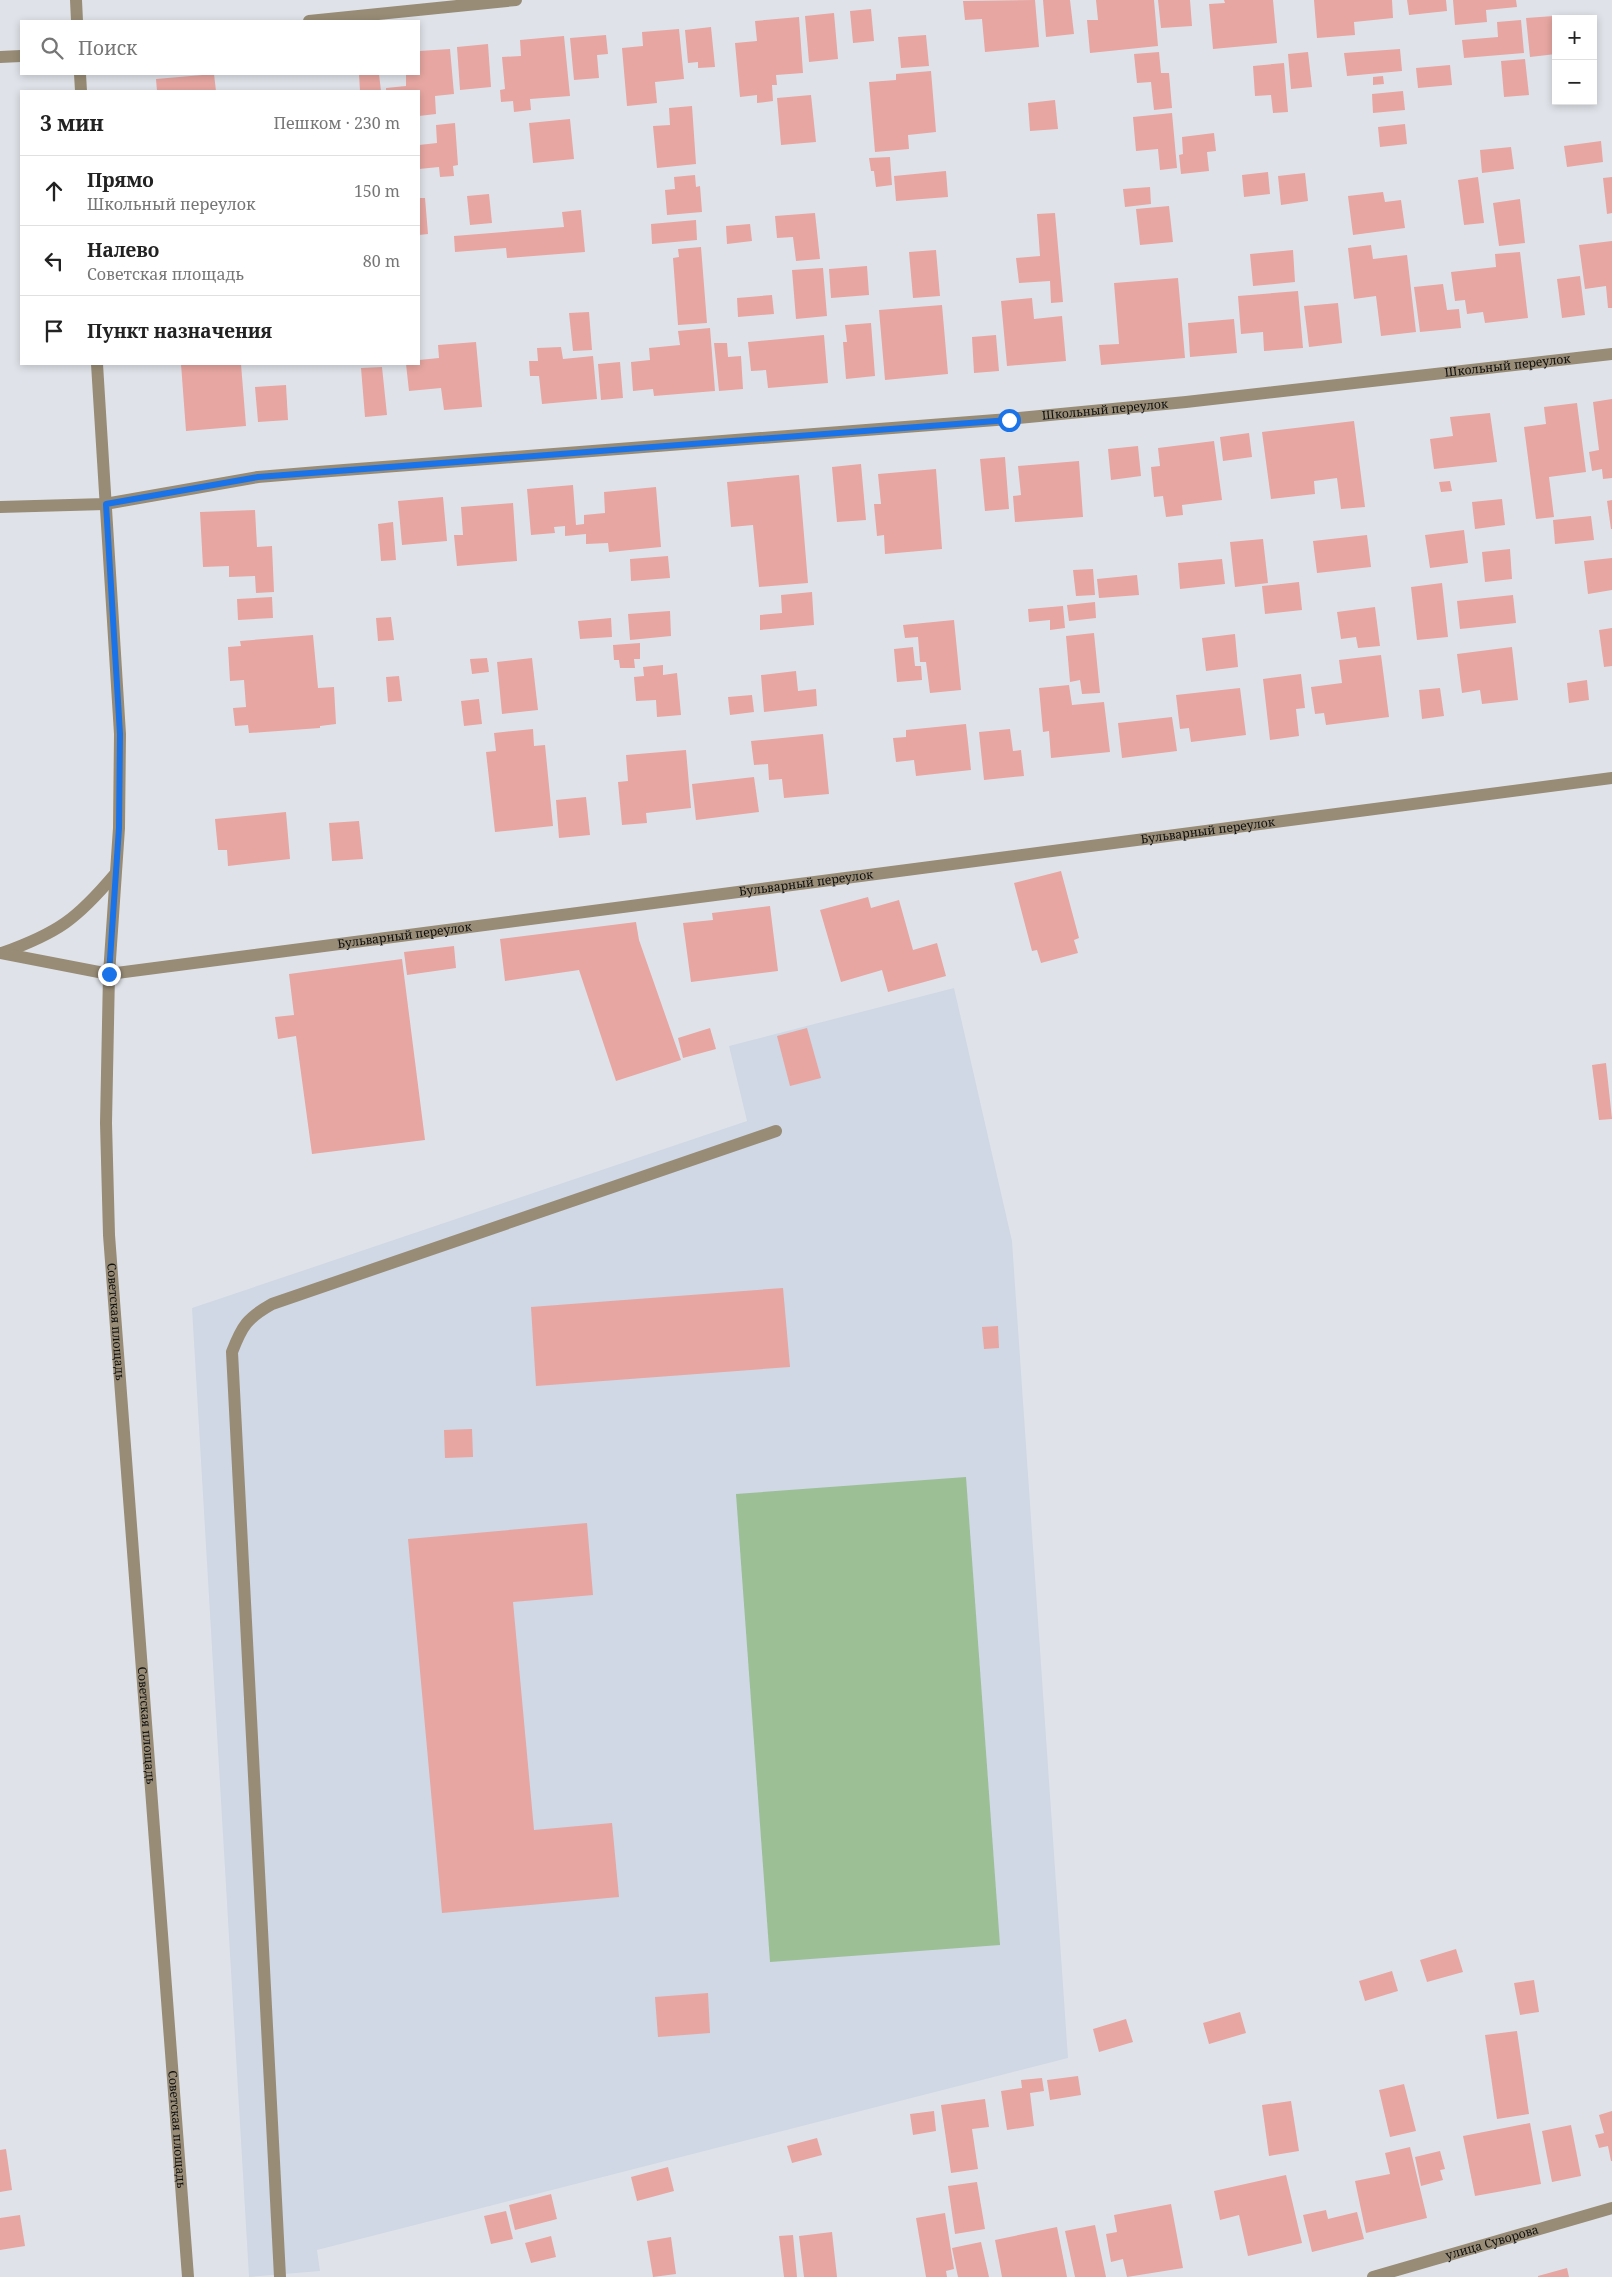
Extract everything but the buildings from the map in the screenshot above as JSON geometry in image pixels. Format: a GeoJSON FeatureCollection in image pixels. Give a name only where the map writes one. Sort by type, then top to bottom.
{"type":"FeatureCollection","features":[{"type":"Feature","properties":{"kind":"street"},"geometry":{"type":"LineString","coordinates":[[76,0],[77,20]]}},
{"type":"Feature","properties":{"kind":"street"},"geometry":{"type":"LineString","coordinates":[[319,20],[516,0]]}},
{"type":"Feature","properties":{"kind":"street"},"geometry":{"type":"LineString","coordinates":[[0,57],[20,56]]}},
{"type":"Feature","properties":{"kind":"street"},"geometry":{"type":"LineString","coordinates":[[80,75],[81,90]]}},
{"type":"Feature","properties":{"kind":"street","name":"Школьный переулок"},"geometry":{"type":"LineString","coordinates":[[0,508],[106,504],[258,477],[1009,420],[1612,354]]}},
{"type":"Feature","properties":{"kind":"street","name":"Советская площадь"},"geometry":{"type":"LineString","coordinates":[[97,365],[120,734],[119,828],[109,974],[106,1122],[109,1235],[188,2277]]}},
{"type":"Feature","properties":{"kind":"street","name":"Бульварный переулок"},"geometry":{"type":"LineString","coordinates":[[1,953],[109,974],[1612,778]]}},
{"type":"Feature","properties":{"kind":"street"},"geometry":{"type":"LineString","coordinates":[[1,953],[38,940],[64,925],[89,905],[116,874]]}},
{"type":"Feature","properties":{"kind":"street"},"geometry":{"type":"LineString","coordinates":[[280,2277],[232,1352],[241,1329],[254,1314],[272,1304],[776,1131]]}},
{"type":"Feature","properties":{"kind":"street","name":"улица Суворова"},"geometry":{"type":"LineString","coordinates":[[1373,2277],[1612,2208]]}},
{"type":"Feature","properties":{"kind":"shaded area"},"geometry":{"type":"Polygon","coordinates":[[[954,988],[1012,1241],[1068,2058],[317,2250],[320,2271],[249,2277],[192,1308],[747,1121],[729,1046],[954,988]]]}},
{"type":"Feature","properties":{"kind":"green space"},"geometry":{"type":"Polygon","coordinates":[[[966,1477],[1000,1945],[770,1962],[736,1494],[966,1477]]]}},
{"type":"Feature","properties":{"kind":"route"},"geometry":{"type":"LineString","coordinates":[[109,974],[119,828],[120,734],[106,504],[258,477],[1009,420]]}}]}
